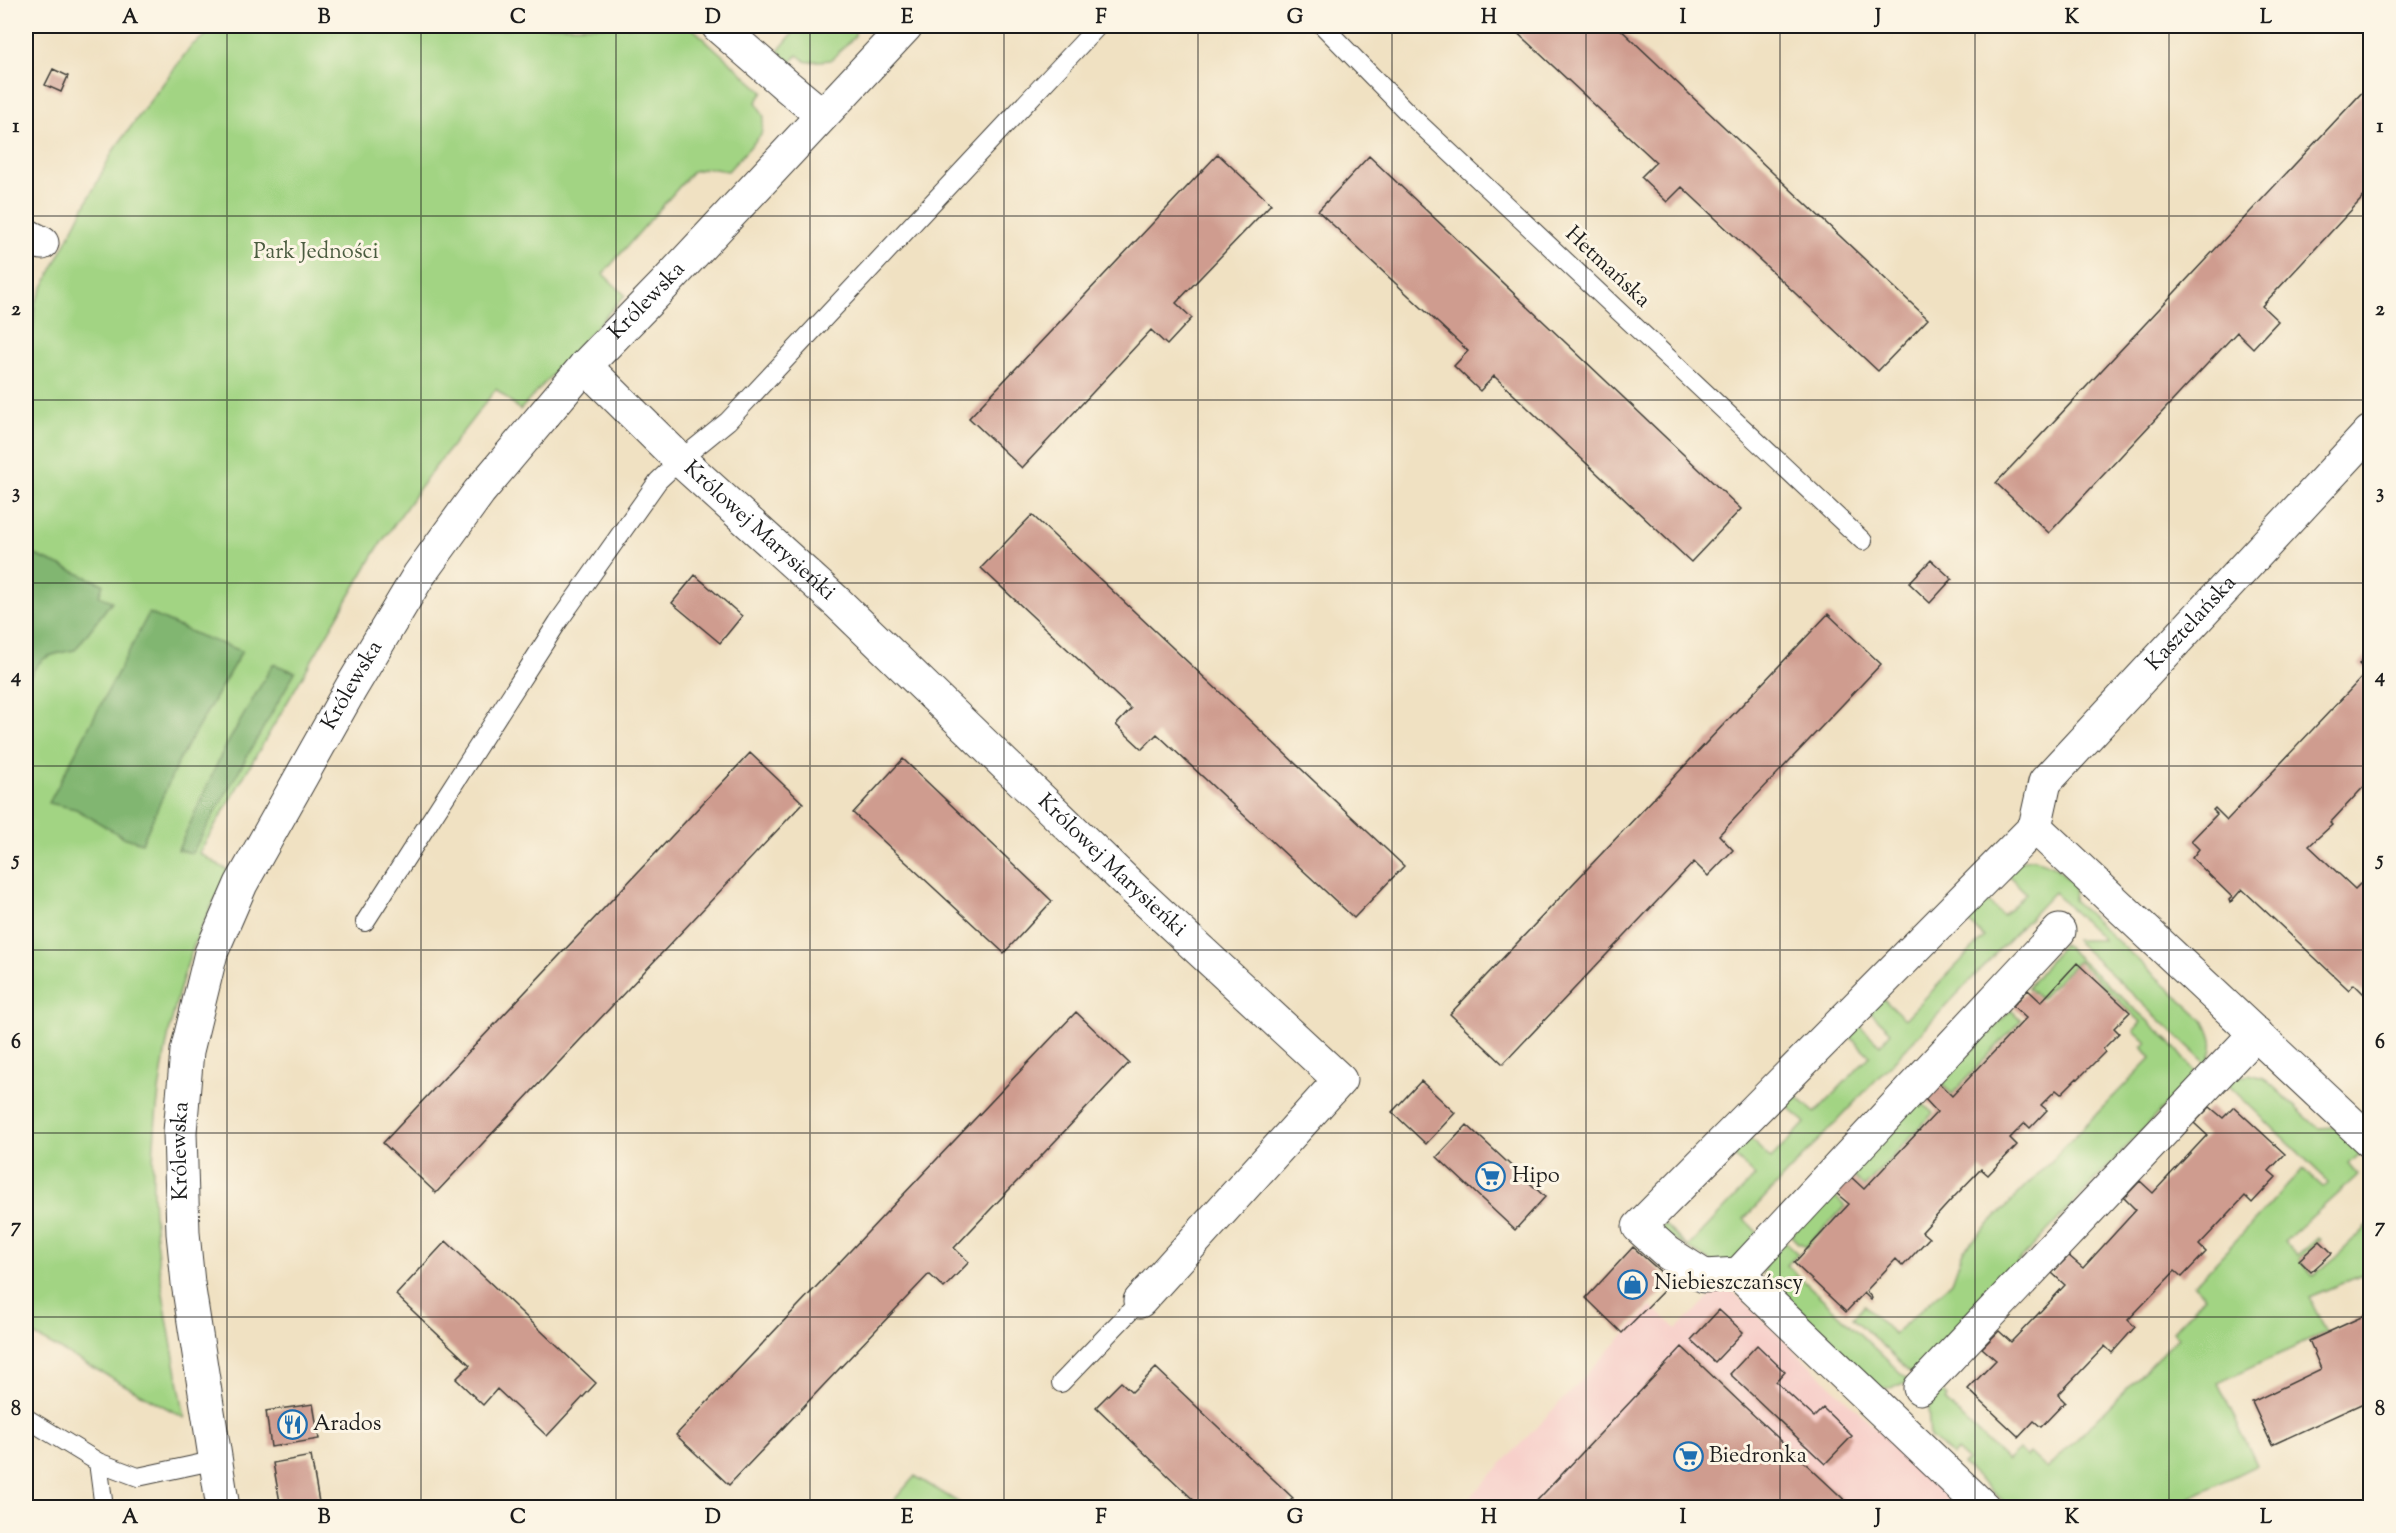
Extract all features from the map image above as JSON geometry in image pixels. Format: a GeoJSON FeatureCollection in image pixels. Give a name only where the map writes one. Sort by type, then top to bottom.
{"type":"FeatureCollection","features":[{"type":"Feature","properties":{"kind":"street"},"geometry":{"type":"LineString","coordinates":[[718,26],[822,115]]}},
{"type":"Feature","properties":{"kind":"street","name":"Królewska"},"geometry":{"type":"LineString","coordinates":[[223,1508],[188,1283],[183,1233],[180,1132],[187,1051],[211,953],[241,884],[351,688],[419,575],[479,492],[585,366],[906,26]]}},
{"type":"Feature","properties":{"kind":"street","name":"Królowej Marysieńki"},"geometry":{"type":"LineString","coordinates":[[585,366],[680,460],[837,603],[1136,891],[1340,1080],[1140,1301]]}},
{"type":"Feature","properties":{"kind":"street","name":"Kasztelańska"},"geometry":{"type":"LineString","coordinates":[[2035,827],[2045,782],[2370,432]]}},
{"type":"Feature","properties":{"kind":"street"},"geometry":{"type":"LineString","coordinates":[[2059,932],[1739,1274],[1704,1276],[1668,1253],[1639,1227],[2035,827],[2370,1141]]}},
{"type":"Feature","properties":{"kind":"street"},"geometry":{"type":"LineString","coordinates":[[1920,1388],[2256,1034]]}},
{"type":"Feature","properties":{"kind":"street"},"geometry":{"type":"LineString","coordinates":[[1739,1274],[1984,1508]]}},
{"type":"Feature","properties":{"kind":"lane"},"geometry":{"type":"LineString","coordinates":[[365,922],[558,622],[658,481],[728,421],[1098,26]]}},
{"type":"Feature","properties":{"kind":"lane","name":"Hetmańska"},"geometry":{"type":"LineString","coordinates":[[1323,26],[1409,114],[1863,542]]}},
{"type":"Feature","properties":{"kind":"lane","name":"Królowej Marysieńki"},"geometry":{"type":"LineString","coordinates":[[1061,1383],[1140,1301]]}},
{"type":"Feature","properties":{"kind":"lane"},"geometry":{"type":"LineString","coordinates":[[26,1418],[98,1462],[138,1477],[217,1460]]}},
{"type":"Feature","properties":{"kind":"lane"},"geometry":{"type":"LineString","coordinates":[[98,1462],[104,1508]]}},
{"type":"Feature","properties":{"kind":"shaded area"},"geometry":{"type":"Polygon","coordinates":[[[1724,1283],[1959,1507],[1460,1508],[1651,1306],[1677,1329],[1724,1283]]]}},
{"type":"Feature","properties":{"kind":"green space","name":"Park Jedności"},"geometry":{"type":"Polygon","coordinates":[[[219,26],[465,26],[496,30],[525,26],[690,26],[763,92],[756,102],[764,117],[761,135],[728,171],[708,168],[693,171],[603,274],[625,295],[520,410],[496,389],[426,479],[377,549],[199,853],[229,871],[201,928],[171,1023],[159,1093],[153,1160],[157,1249],[185,1418],[26,1331],[26,508],[34,488],[26,484],[26,341],[33,327],[35,303],[113,151],[191,46],[219,26]]]}},
{"type":"Feature","properties":{"kind":"green space"},"geometry":{"type":"Polygon","coordinates":[[[799,26],[856,26],[855,36],[831,60],[807,62],[797,55],[791,63],[778,51],[799,26]]]}},
{"type":"Feature","properties":{"kind":"green space"},"geometry":{"type":"Polygon","coordinates":[[[26,551],[103,584],[99,596],[112,601],[75,650],[49,656],[43,660],[34,670],[26,687],[26,551]]]}},
{"type":"Feature","properties":{"kind":"green space"},"geometry":{"type":"Polygon","coordinates":[[[149,613],[200,636],[242,651],[179,760],[142,843],[123,837],[76,809],[49,803],[149,613]]]}},
{"type":"Feature","properties":{"kind":"green space"},"geometry":{"type":"Polygon","coordinates":[[[273,664],[295,672],[192,853],[178,850],[222,753],[273,664]]]}},
{"type":"Feature","properties":{"kind":"green space"},"geometry":{"type":"Polygon","coordinates":[[[2030,859],[2043,862],[2061,872],[2074,888],[2073,900],[2205,1022],[2212,1043],[2207,1064],[2075,940],[2103,940],[2054,892],[1744,1219],[1758,1233],[1732,1263],[1718,1266],[1659,1230],[1664,1224],[1688,1247],[1755,1176],[1732,1154],[1748,1137],[1771,1159],[1805,1123],[1782,1101],[1791,1091],[1815,1113],[1870,1056],[1846,1033],[1857,1023],[1880,1045],[1891,1032],[1868,1010],[1881,997],[1905,1019],[1984,937],[1961,914],[1980,894],[2003,916],[2026,893],[2003,870],[2019,861],[2030,859]]]}},
{"type":"Feature","properties":{"kind":"green space"},"geometry":{"type":"Polygon","coordinates":[[[2063,944],[2170,1041],[2196,1073],[1913,1374],[1853,1318],[1864,1305],[1894,1334],[1952,1282],[1963,1251],[2151,1058],[2142,1047],[2147,1043],[2134,1031],[2141,1022],[2078,961],[2040,999],[2028,988],[2063,944]]]}},
{"type":"Feature","properties":{"kind":"green space"},"geometry":{"type":"Polygon","coordinates":[[[2011,1010],[2021,1020],[1952,1094],[1940,1083],[2011,1010]]]}},
{"type":"Feature","properties":{"kind":"green space"},"geometry":{"type":"Polygon","coordinates":[[[2249,1074],[2264,1078],[2318,1128],[2337,1127],[2362,1152],[2349,1164],[2358,1175],[2284,1242],[2297,1256],[2318,1238],[2320,1240],[2299,1260],[2313,1276],[2370,1224],[2370,1288],[2362,1275],[2309,1297],[2327,1332],[2218,1383],[2257,1465],[2171,1507],[2010,1507],[1963,1465],[1967,1460],[1957,1451],[1953,1456],[1930,1437],[1928,1409],[1939,1390],[1947,1397],[1945,1401],[2007,1461],[2019,1450],[2026,1457],[2030,1453],[2047,1469],[2178,1337],[2173,1331],[2205,1296],[2194,1285],[2303,1169],[2323,1187],[2329,1182],[2226,1083],[2236,1077],[2249,1074]]]}},
{"type":"Feature","properties":{"kind":"green space"},"geometry":{"type":"Polygon","coordinates":[[[1920,1098],[1933,1113],[1864,1187],[1852,1175],[1920,1098]]]}},
{"type":"Feature","properties":{"kind":"green space"},"geometry":{"type":"Polygon","coordinates":[[[1830,1192],[1845,1206],[1806,1247],[1799,1244],[1791,1236],[1830,1192]]]}},
{"type":"Feature","properties":{"kind":"green space"},"geometry":{"type":"Polygon","coordinates":[[[1785,1242],[1798,1254],[1787,1265],[1908,1380],[1905,1383],[1893,1387],[1875,1388],[1763,1274],[1765,1263],[1785,1242]]]}},
{"type":"Feature","properties":{"kind":"green space"},"geometry":{"type":"Polygon","coordinates":[[[915,1476],[966,1507],[888,1507],[915,1476]]]}},
{"type":"Feature","properties":{"kind":"building"},"geometry":{"type":"Polygon","coordinates":[[[1510,26],[1617,26],[1928,319],[1878,371],[1682,187],[1667,202],[1641,177],[1656,162],[1510,26]]]}},
{"type":"Feature","properties":{"kind":"building"},"geometry":{"type":"Polygon","coordinates":[[[53,69],[68,76],[61,92],[45,85],[53,69]]]}},
{"type":"Feature","properties":{"kind":"building"},"geometry":{"type":"Polygon","coordinates":[[[2370,84],[2370,190],[2262,306],[2278,321],[2253,348],[2237,332],[2049,533],[1996,483],[2370,84]]]}},
{"type":"Feature","properties":{"kind":"building"},"geometry":{"type":"Polygon","coordinates":[[[1218,154],[1271,204],[1176,303],[1192,318],[1167,345],[1151,330],[1022,468],[969,418],[1218,154]]]}},
{"type":"Feature","properties":{"kind":"building"},"geometry":{"type":"Polygon","coordinates":[[[1369,156],[1741,509],[1691,562],[1494,376],[1480,391],[1454,366],[1468,351],[1318,211],[1369,156]]]}},
{"type":"Feature","properties":{"kind":"building"},"geometry":{"type":"Polygon","coordinates":[[[1032,515],[1404,866],[1354,918],[1157,734],[1142,749],[1116,725],[1131,709],[981,568],[1032,515]]]}},
{"type":"Feature","properties":{"kind":"building"},"geometry":{"type":"Polygon","coordinates":[[[1931,560],[1952,579],[1930,603],[1909,583],[1931,560]]]}},
{"type":"Feature","properties":{"kind":"building"},"geometry":{"type":"Polygon","coordinates":[[[695,575],[742,616],[720,643],[672,603],[695,575]]]}},
{"type":"Feature","properties":{"kind":"building"},"geometry":{"type":"Polygon","coordinates":[[[1828,614],[1881,664],[1719,835],[1733,850],[1708,876],[1694,862],[1503,1064],[1450,1014],[1828,614]]]}},
{"type":"Feature","properties":{"kind":"building"},"geometry":{"type":"Polygon","coordinates":[[[2370,651],[2370,780],[2330,823],[2332,825],[2309,846],[2355,889],[2363,881],[2370,888],[2370,1000],[2354,984],[2349,990],[2242,889],[2230,903],[2229,900],[2232,897],[2192,858],[2199,849],[2191,841],[2217,814],[2213,810],[2215,808],[2227,820],[2367,672],[2359,664],[2370,651]]]}},
{"type":"Feature","properties":{"kind":"building"},"geometry":{"type":"Polygon","coordinates":[[[750,753],[803,803],[436,1193],[383,1143],[750,753]]]}},
{"type":"Feature","properties":{"kind":"building"},"geometry":{"type":"Polygon","coordinates":[[[903,759],[1052,901],[1004,953],[853,813],[903,759]]]}},
{"type":"Feature","properties":{"kind":"building"},"geometry":{"type":"Polygon","coordinates":[[[2077,963],[2130,1012],[2114,1028],[2119,1033],[2103,1049],[2105,1052],[2078,1079],[2061,1094],[2056,1090],[2041,1105],[2047,1110],[2030,1128],[2025,1123],[2010,1138],[2017,1145],[1988,1175],[1981,1169],[1952,1199],[1922,1232],[1929,1238],[1903,1266],[1896,1259],[1866,1291],[1872,1298],[1871,1300],[1864,1293],[1846,1312],[1794,1263],[1849,1204],[1836,1193],[1851,1177],[1864,1189],[1937,1112],[1925,1099],[1939,1083],[1952,1096],[2026,1018],[2013,1006],[2028,990],[2041,1002],[2077,963]]]}},
{"type":"Feature","properties":{"kind":"building"},"geometry":{"type":"Polygon","coordinates":[[[1076,1012],[1129,1063],[954,1248],[969,1262],[944,1288],[929,1274],[729,1485],[676,1435],[1076,1012]]]}},
{"type":"Feature","properties":{"kind":"building"},"geometry":{"type":"Polygon","coordinates":[[[1421,1081],[1455,1113],[1426,1144],[1392,1112],[1421,1081]]]}},
{"type":"Feature","properties":{"kind":"building"},"geometry":{"type":"Polygon","coordinates":[[[2210,1107],[2223,1118],[2234,1107],[2285,1154],[2269,1171],[2276,1177],[2252,1203],[2245,1196],[2199,1245],[2206,1252],[2182,1277],[2175,1271],[2128,1320],[2135,1327],[2112,1353],[2105,1346],[2058,1395],[2065,1402],[2041,1427],[2034,1421],[2019,1437],[1968,1389],[1996,1360],[1982,1348],[1999,1331],[2011,1342],[2038,1314],[2065,1285],[2052,1273],[2069,1256],[2083,1268],[2136,1210],[2124,1198],[2140,1181],[2153,1193],[2207,1135],[2194,1123],[2210,1107]]]}},
{"type":"Feature","properties":{"kind":"building","name":"Hipo"},"geometry":{"type":"Polygon","coordinates":[[[1467,1125],[1545,1197],[1515,1230],[1437,1157],[1467,1125]]]}},
{"type":"Feature","properties":{"kind":"building"},"geometry":{"type":"Polygon","coordinates":[[[446,1241],[596,1383],[547,1436],[497,1389],[483,1405],[456,1379],[470,1365],[396,1295],[446,1241]]]}},
{"type":"Feature","properties":{"kind":"building"},"geometry":{"type":"Polygon","coordinates":[[[2320,1241],[2332,1253],[2311,1272],[2299,1260],[2320,1241]]]}},
{"type":"Feature","properties":{"kind":"building"},"geometry":{"type":"Polygon","coordinates":[[[1633,1247],[1672,1282],[1622,1333],[1586,1298],[1633,1247]]]}},
{"type":"Feature","properties":{"kind":"building"},"geometry":{"type":"Polygon","coordinates":[[[1719,1310],[1743,1332],[1715,1362],[1691,1340],[1719,1310]]]}},
{"type":"Feature","properties":{"kind":"building"},"geometry":{"type":"Polygon","coordinates":[[[2370,1313],[2370,1400],[2272,1445],[2252,1402],[2321,1369],[2309,1341],[2370,1313]]]}},
{"type":"Feature","properties":{"kind":"building"},"geometry":{"type":"Polygon","coordinates":[[[1757,1345],[1785,1372],[1776,1382],[1814,1417],[1823,1408],[1852,1436],[1825,1464],[1730,1374],[1757,1345]]]}},
{"type":"Feature","properties":{"kind":"building","name":"Biedronka"},"geometry":{"type":"Polygon","coordinates":[[[1682,1347],[1745,1407],[1853,1508],[1530,1508],[1682,1347]]]}},
{"type":"Feature","properties":{"kind":"building"},"geometry":{"type":"Polygon","coordinates":[[[1156,1368],[1293,1498],[1284,1508],[1202,1508],[1096,1407],[1121,1382],[1132,1392],[1156,1368]]]}},
{"type":"Feature","properties":{"kind":"building","name":"Arados"},"geometry":{"type":"Polygon","coordinates":[[[313,1404],[319,1439],[271,1447],[266,1411],[313,1404]]]}},
{"type":"Feature","properties":{"kind":"building"},"geometry":{"type":"Polygon","coordinates":[[[311,1456],[320,1508],[281,1508],[273,1463],[311,1456]]]}},
{"type":"Feature","properties":{"kind":"place","name":"Hipo"},"geometry":{"type":"Point","coordinates":[1491,1177]}},
{"type":"Feature","properties":{"kind":"place","name":"Niebieszczańscy"},"geometry":{"type":"Point","coordinates":[1633,1284]}},
{"type":"Feature","properties":{"kind":"place","name":"Arados"},"geometry":{"type":"Point","coordinates":[292,1425]}},
{"type":"Feature","properties":{"kind":"place","name":"Biedronka"},"geometry":{"type":"Point","coordinates":[1688,1457]}}]}
